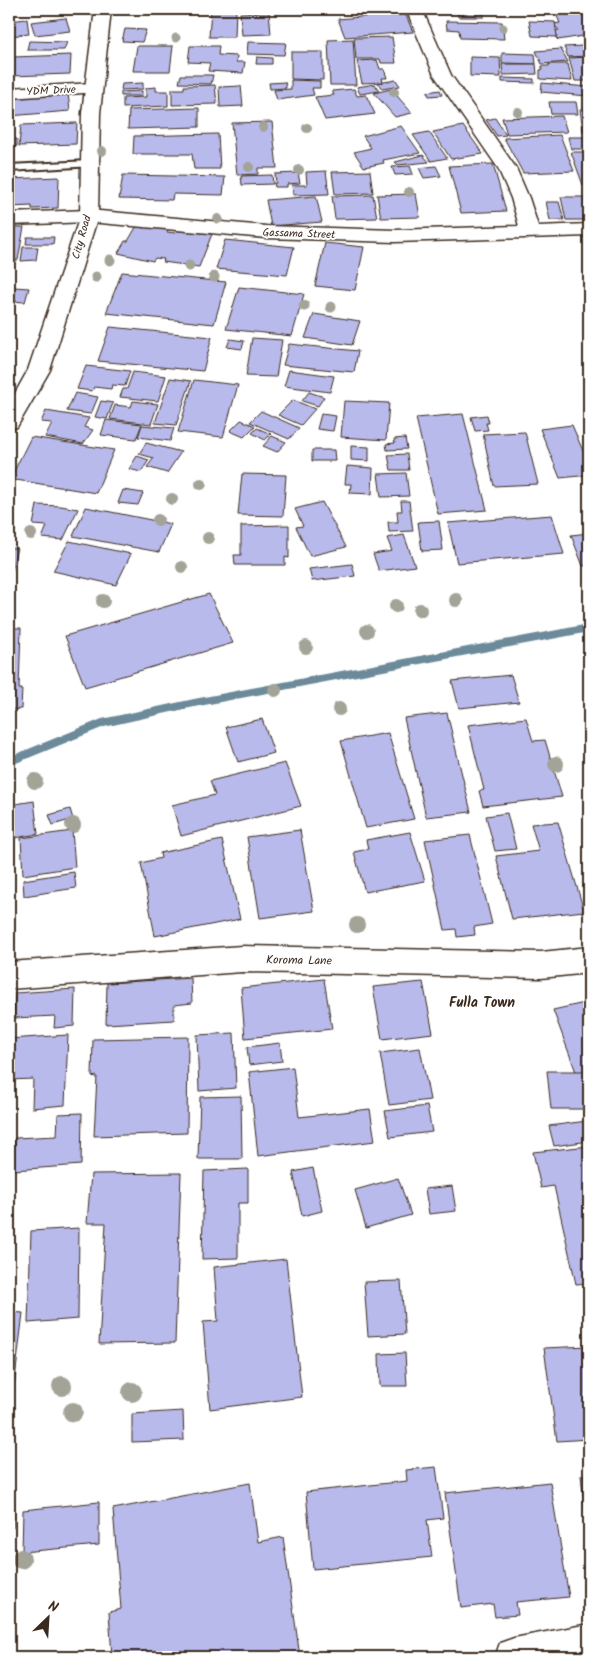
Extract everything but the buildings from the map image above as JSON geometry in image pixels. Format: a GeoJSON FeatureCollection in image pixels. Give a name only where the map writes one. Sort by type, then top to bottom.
{"type":"FeatureCollection","features":[{"type":"Feature","properties":{"kind":"street","name":"City Road"},"geometry":{"type":"LineString","coordinates":[[9,422],[39,370],[89,216],[89,164],[93,88],[102,9]]}},
{"type":"Feature","properties":{"kind":"street"},"geometry":{"type":"LineString","coordinates":[[414,9],[443,75],[507,168],[520,198],[530,232]]}},
{"type":"Feature","properties":{"kind":"street","name":"YDM Drive"},"geometry":{"type":"LineString","coordinates":[[9,92],[93,88]]}},
{"type":"Feature","properties":{"kind":"street","name":"Gassama Street"},"geometry":{"type":"LineString","coordinates":[[9,219],[89,216],[266,232],[395,236],[589,230]]}},
{"type":"Feature","properties":{"kind":"street","name":"Koroma Lane"},"geometry":{"type":"LineString","coordinates":[[9,976],[242,959],[541,965],[589,960]]}},
{"type":"Feature","properties":{"kind":"street"},"geometry":{"type":"LineString","coordinates":[[514,1657],[589,1643]]}},
{"type":"Feature","properties":{"kind":"lane"},"geometry":{"type":"LineString","coordinates":[[9,168],[89,164]]}},
{"type":"Feature","properties":{"kind":"waterway"},"geometry":{"type":"LineString","coordinates":[[9,762],[102,723],[194,703],[589,628]]}},
{"type":"Feature","properties":{"kind":"district","name":"Fulla Town"},"geometry":{"type":"Point","coordinates":[482,1002]}}]}
